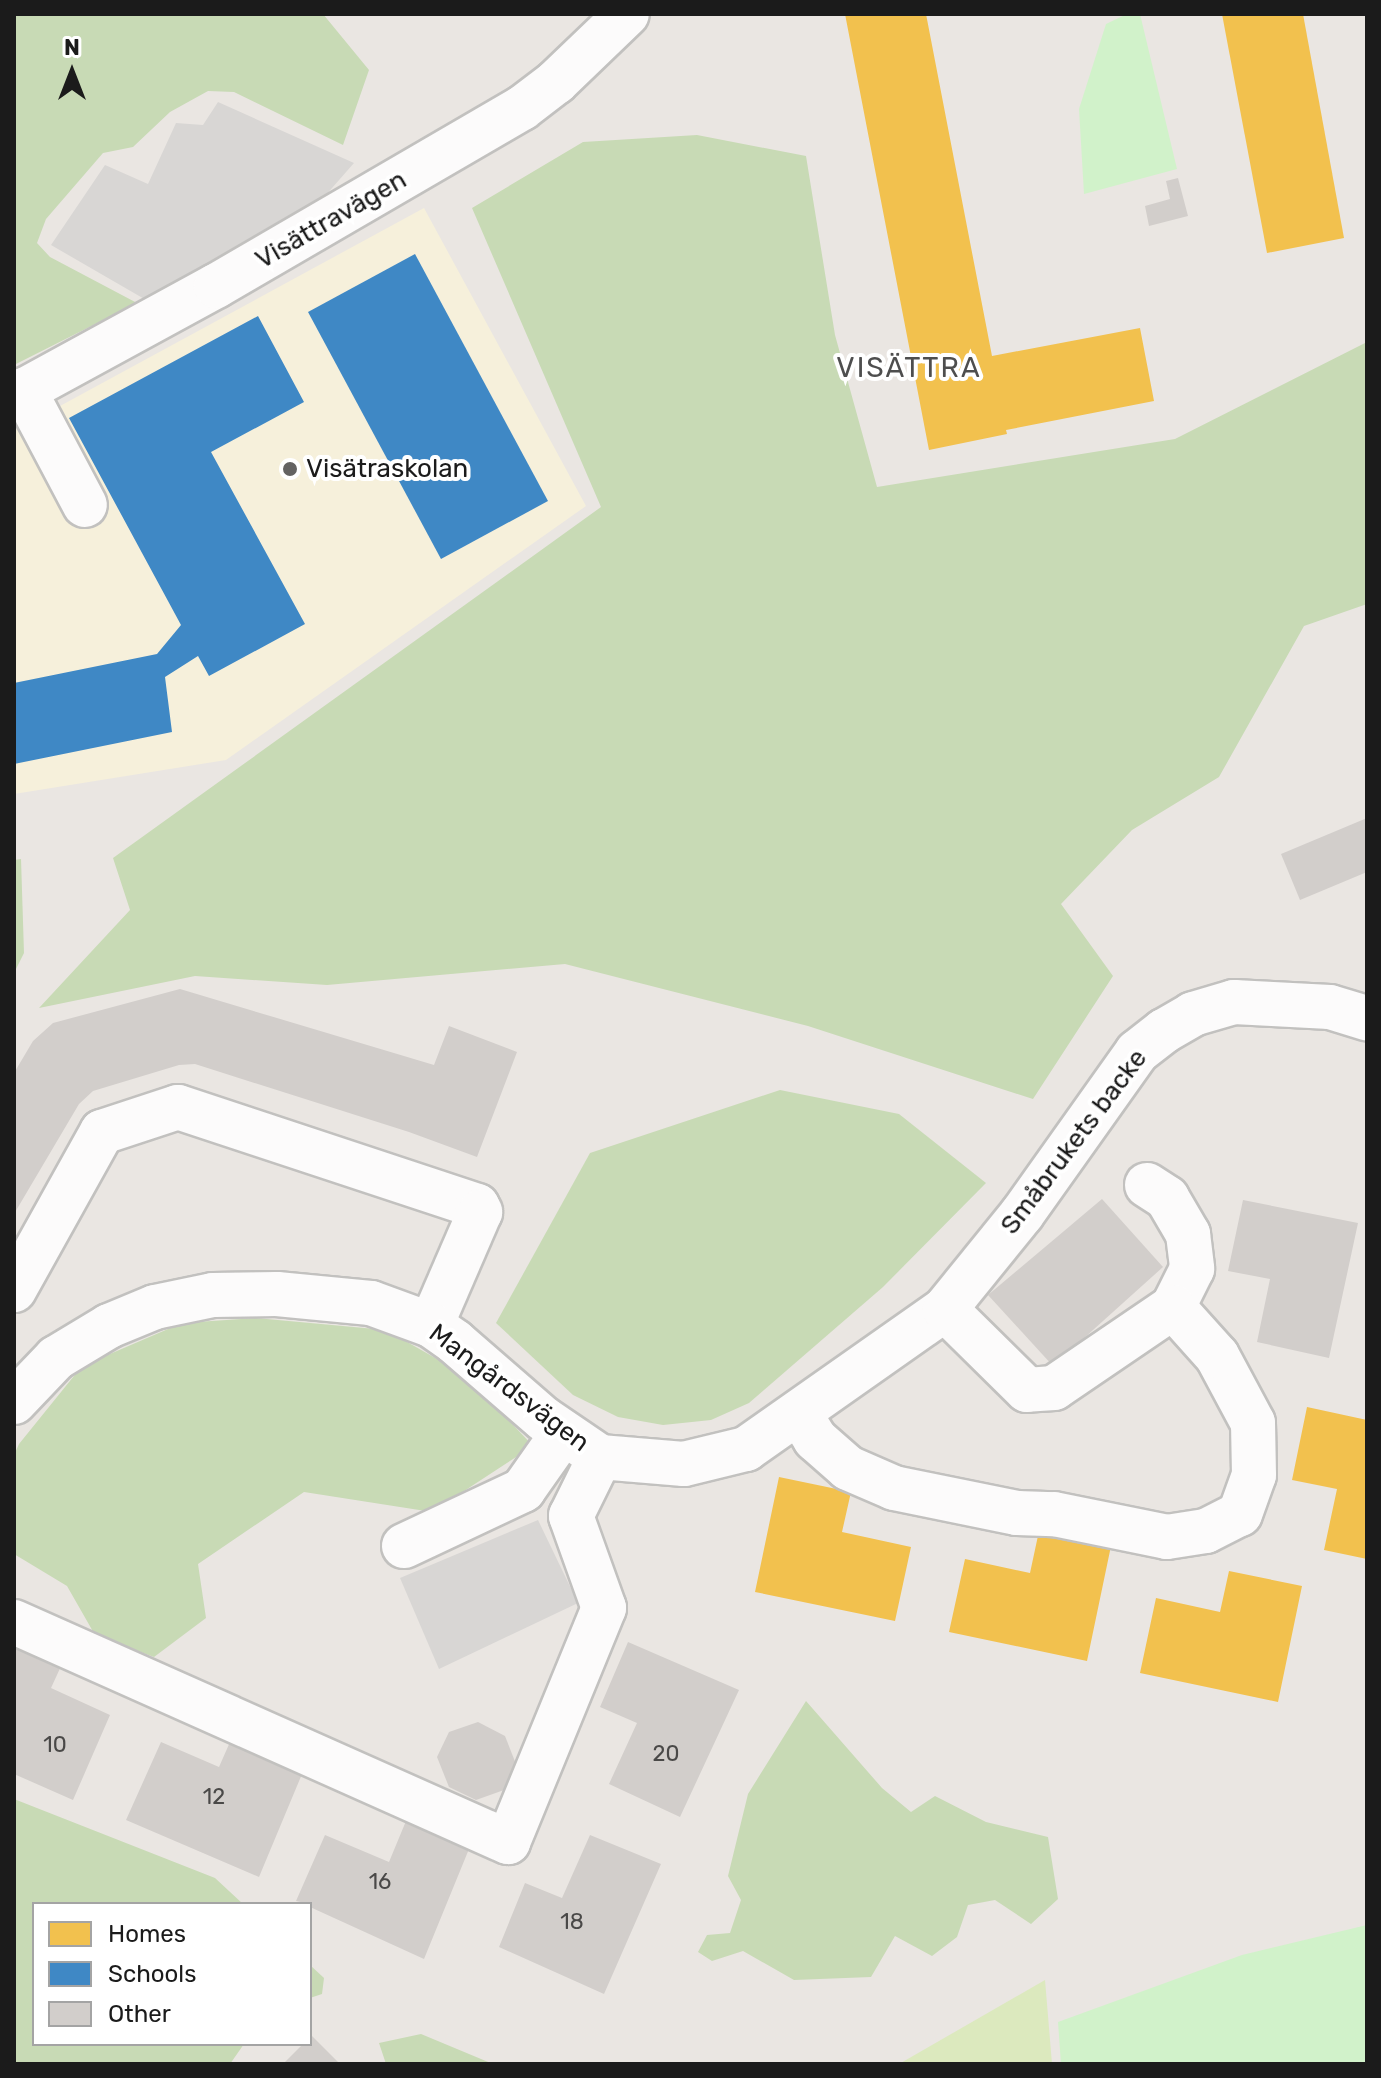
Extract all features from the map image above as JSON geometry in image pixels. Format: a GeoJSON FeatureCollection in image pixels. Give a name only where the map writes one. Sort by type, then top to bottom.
{"type":"FeatureCollection","features":[{"type":"Feature","properties":{"kind":"street","name":"Visättravägen"},"geometry":{"type":"LineString","coordinates":[[19,393],[216,286],[522,108],[556,82],[627,14]]}},
{"type":"Feature","properties":{"kind":"street"},"geometry":{"type":"LineString","coordinates":[[19,393],[85,505]]}},
{"type":"Feature","properties":{"kind":"street","name":"Småbrukets backe"},"geometry":{"type":"LineString","coordinates":[[945,1309],[1022,1214],[1137,1052],[1164,1031],[1193,1014],[1234,1002],[1330,1007],[1367,1018]]}},
{"type":"Feature","properties":{"kind":"street"},"geometry":{"type":"LineString","coordinates":[[14,1290],[102,1132],[178,1107],[477,1206],[480,1212],[431,1325]]}},
{"type":"Feature","properties":{"kind":"street"},"geometry":{"type":"LineString","coordinates":[[945,1309],[1027,1390],[1054,1388],[1173,1307],[1192,1269],[1188,1234],[1167,1198],[1147,1185]]}},
{"type":"Feature","properties":{"kind":"street","name":"Mangårdsvägen"},"geometry":{"type":"LineString","coordinates":[[14,1402],[56,1358],[109,1326],[155,1307],[213,1295],[277,1294],[371,1303],[431,1325],[563,1433],[600,1457],[684,1464],[746,1449],[945,1309]]}},
{"type":"Feature","properties":{"kind":"street"},"geometry":{"type":"LineString","coordinates":[[799,1413],[815,1439],[848,1468],[894,1488],[1017,1513],[1054,1514],[1167,1537],[1206,1531],[1240,1514],[1254,1475],[1253,1423],[1217,1356],[1173,1307]]}},
{"type":"Feature","properties":{"kind":"street"},"geometry":{"type":"LineString","coordinates":[[404,1546],[523,1490],[563,1433]]}},
{"type":"Feature","properties":{"kind":"street"},"geometry":{"type":"LineString","coordinates":[[14,1622],[508,1842],[604,1608],[571,1516],[600,1457]]}},
{"type":"Feature","properties":{"kind":"shaded area"},"geometry":{"type":"Polygon","coordinates":[[[218,102],[354,163],[303,221],[153,304],[51,245],[105,165],[148,184],[176,123],[203,125],[218,102]]]}},
{"type":"Feature","properties":{"kind":"shaded area","name":"Visätraskolan"},"geometry":{"type":"Polygon","coordinates":[[[424,208],[586,506],[226,760],[14,794],[14,431],[424,208]]]}},
{"type":"Feature","properties":{"kind":"shaded area"},"geometry":{"type":"Polygon","coordinates":[[[538,1520],[578,1603],[439,1669],[400,1578],[538,1520]]]}},
{"type":"Feature","properties":{"kind":"green space"},"geometry":{"type":"Polygon","coordinates":[[[14,14],[323,14],[369,70],[343,145],[234,92],[208,91],[170,112],[133,147],[103,153],[46,219],[37,243],[50,257],[137,303],[14,365],[14,14]]]}},
{"type":"Feature","properties":{"kind":"green space"},"geometry":{"type":"Polygon","coordinates":[[[1127,14],[1140,14],[1177,169],[1084,194],[1079,109],[1106,24],[1127,14]]]}},
{"type":"Feature","properties":{"kind":"green space"},"geometry":{"type":"Polygon","coordinates":[[[697,135],[806,156],[835,335],[877,487],[1175,439],[1367,342],[1367,604],[1304,626],[1219,777],[1132,830],[1061,904],[1113,976],[1033,1099],[808,1026],[565,964],[327,985],[195,976],[39,1008],[130,910],[113,858],[601,507],[472,208],[583,142],[697,135]]]}},
{"type":"Feature","properties":{"kind":"green space"},"geometry":{"type":"Polygon","coordinates":[[[21,859],[24,953],[14,973],[14,860],[21,859]]]}},
{"type":"Feature","properties":{"kind":"green space"},"geometry":{"type":"Polygon","coordinates":[[[780,1090],[899,1114],[986,1183],[883,1287],[749,1403],[711,1420],[663,1425],[618,1417],[573,1395],[496,1323],[590,1153],[780,1090]]]}},
{"type":"Feature","properties":{"kind":"green space"},"geometry":{"type":"Polygon","coordinates":[[[256,1318],[386,1330],[467,1376],[533,1446],[432,1512],[304,1492],[198,1564],[206,1618],[154,1657],[95,1635],[67,1586],[14,1554],[14,1455],[19,1444],[82,1366],[182,1323],[256,1318]]]}},
{"type":"Feature","properties":{"kind":"green space"},"geometry":{"type":"Polygon","coordinates":[[[806,1701],[882,1788],[911,1812],[935,1796],[986,1822],[1048,1837],[1058,1899],[1031,1924],[995,1900],[968,1905],[957,1937],[932,1956],[895,1936],[871,1977],[794,1980],[743,1951],[712,1961],[698,1952],[707,1935],[730,1933],[741,1900],[728,1876],[748,1794],[806,1701]]]}},
{"type":"Feature","properties":{"kind":"green space"},"geometry":{"type":"Polygon","coordinates":[[[14,1799],[215,1878],[241,1902],[32,1902],[32,2046],[243,2046],[230,2064],[14,2064],[14,1799]]]}},
{"type":"Feature","properties":{"kind":"green space"},"geometry":{"type":"Polygon","coordinates":[[[1367,1925],[1367,2064],[1061,2064],[1058,2022],[1242,1955],[1367,1925]]]}},
{"type":"Feature","properties":{"kind":"green space"},"geometry":{"type":"Polygon","coordinates":[[[312,1967],[324,1978],[322,1994],[312,1997],[312,1967]]]}},
{"type":"Feature","properties":{"kind":"green space"},"geometry":{"type":"Polygon","coordinates":[[[1045,1980],[1052,2064],[899,2064],[1045,1980]]]}},
{"type":"Feature","properties":{"kind":"green space"},"geometry":{"type":"Polygon","coordinates":[[[421,2034],[493,2064],[386,2064],[379,2043],[421,2034]]]}},
{"type":"Feature","properties":{"kind":"building: Homes"},"geometry":{"type":"Polygon","coordinates":[[[845,14],[926,14],[992,356],[1140,328],[1154,401],[1006,430],[1007,434],[929,450],[845,14]]]}},
{"type":"Feature","properties":{"kind":"building: Homes"},"geometry":{"type":"Polygon","coordinates":[[[1222,14],[1303,14],[1344,238],[1267,253],[1222,14]]]}},
{"type":"Feature","properties":{"kind":"building: Homes"},"geometry":{"type":"Polygon","coordinates":[[[1307,1407],[1367,1420],[1367,1559],[1324,1550],[1337,1489],[1292,1480],[1307,1407]]]}},
{"type":"Feature","properties":{"kind":"building: Homes"},"geometry":{"type":"Polygon","coordinates":[[[779,1477],[851,1492],[842,1532],[911,1547],[895,1621],[755,1592],[779,1477]]]}},
{"type":"Feature","properties":{"kind":"building: Homes"},"geometry":{"type":"Polygon","coordinates":[[[1039,1531],[1111,1546],[1087,1661],[949,1632],[965,1559],[1030,1573],[1039,1531]]]}},
{"type":"Feature","properties":{"kind":"building: Homes"},"geometry":{"type":"Polygon","coordinates":[[[1229,1571],[1302,1586],[1278,1702],[1140,1673],[1156,1598],[1220,1612],[1229,1571]]]}},
{"type":"Feature","properties":{"kind":"building: Schools"},"geometry":{"type":"Polygon","coordinates":[[[415,254],[548,501],[441,559],[308,312],[415,254]]]}},
{"type":"Feature","properties":{"kind":"building: Schools"},"geometry":{"type":"Polygon","coordinates":[[[258,316],[304,402],[211,452],[305,624],[209,676],[198,656],[165,677],[172,732],[14,764],[14,683],[157,654],[181,625],[69,418],[258,316]]]}},
{"type":"Feature","properties":{"kind":"building: Other"},"geometry":{"type":"Polygon","coordinates":[[[1178,178],[1188,216],[1149,226],[1145,206],[1170,199],[1166,181],[1178,178]]]}},
{"type":"Feature","properties":{"kind":"building: Other"},"geometry":{"type":"Polygon","coordinates":[[[1367,818],[1367,872],[1300,900],[1281,854],[1367,818]]]}},
{"type":"Feature","properties":{"kind":"building: Other"},"geometry":{"type":"Polygon","coordinates":[[[180,989],[434,1065],[449,1026],[517,1052],[477,1157],[409,1132],[195,1064],[179,1065],[93,1091],[79,1104],[14,1214],[14,1073],[33,1041],[53,1023],[180,989]]]}},
{"type":"Feature","properties":{"kind":"building: Other"},"geometry":{"type":"Polygon","coordinates":[[[1102,1199],[1163,1267],[1053,1366],[988,1295],[1102,1199]]]}},
{"type":"Feature","properties":{"kind":"building: Other"},"geometry":{"type":"Polygon","coordinates":[[[1243,1200],[1358,1223],[1329,1358],[1257,1342],[1270,1279],[1228,1271],[1243,1200]]]}},
{"type":"Feature","properties":{"kind":"building: Other"},"geometry":{"type":"Polygon","coordinates":[[[628,1642],[739,1690],[680,1817],[609,1784],[637,1723],[600,1707],[628,1642]]]}},
{"type":"Feature","properties":{"kind":"building: Other"},"geometry":{"type":"Polygon","coordinates":[[[14,1644],[62,1664],[51,1688],[110,1715],[73,1800],[14,1774],[14,1644]]]}},
{"type":"Feature","properties":{"kind":"building: Other"},"geometry":{"type":"Polygon","coordinates":[[[478,1722],[505,1736],[516,1764],[504,1790],[476,1800],[449,1787],[437,1757],[449,1732],[478,1722]]]}},
{"type":"Feature","properties":{"kind":"building: Other"},"geometry":{"type":"Polygon","coordinates":[[[161,1742],[219,1767],[230,1742],[302,1774],[259,1877],[126,1820],[161,1742]]]}},
{"type":"Feature","properties":{"kind":"building: Other"},"geometry":{"type":"Polygon","coordinates":[[[406,1821],[469,1849],[424,1959],[312,1908],[312,1902],[296,1901],[325,1835],[389,1862],[406,1821]]]}},
{"type":"Feature","properties":{"kind":"building: Other"},"geometry":{"type":"Polygon","coordinates":[[[590,1835],[661,1864],[604,1994],[499,1947],[525,1883],[562,1898],[590,1835]]]}},
{"type":"Feature","properties":{"kind":"building: Other"},"geometry":{"type":"Polygon","coordinates":[[[312,2036],[340,2064],[283,2064],[301,2046],[312,2046],[312,2036]]]}},
{"type":"Feature","properties":{"kind":"place","name":"Visätraskolan"},"geometry":{"type":"Point","coordinates":[290,469]}},
{"type":"Feature","properties":{"kind":"district","name":"VISÄTTRA"},"geometry":{"type":"Point","coordinates":[909,368]}}]}
